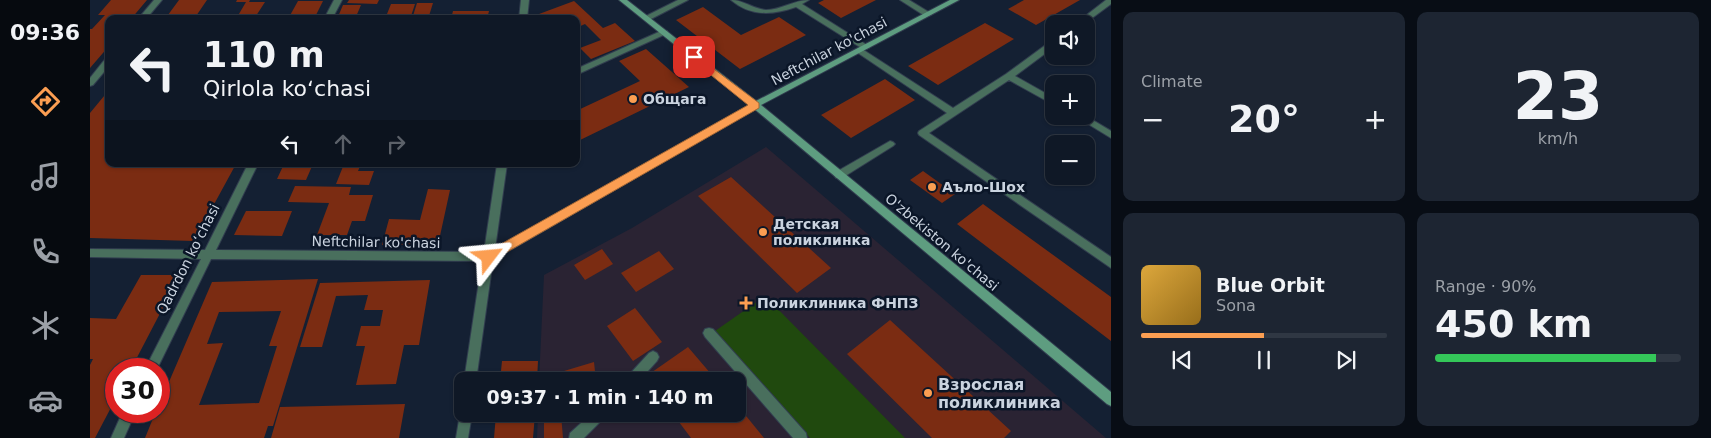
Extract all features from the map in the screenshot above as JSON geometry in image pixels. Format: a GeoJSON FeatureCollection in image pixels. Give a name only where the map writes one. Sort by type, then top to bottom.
{"type":"FeatureCollection","features":[{"type":"Feature","properties":{"kind":"street"},"geometry":{"type":"LineString","coordinates":[[145,15],[158,0]]}},
{"type":"Feature","properties":{"kind":"street"},"geometry":{"type":"LineString","coordinates":[[330,15],[338,0]]}},
{"type":"Feature","properties":{"kind":"street"},"geometry":{"type":"LineString","coordinates":[[524,15],[526,0]]}},
{"type":"Feature","properties":{"kind":"street","name":"O'zbekiston ko'chasi"},"geometry":{"type":"LineString","coordinates":[[623,0],[755,105],[1111,400]]}},
{"type":"Feature","properties":{"kind":"street"},"geometry":{"type":"LineString","coordinates":[[646,18],[684,0]]}},
{"type":"Feature","properties":{"kind":"street"},"geometry":{"type":"LineString","coordinates":[[735,0],[750,10],[762,13],[772,13],[805,0]]}},
{"type":"Feature","properties":{"kind":"street"},"geometry":{"type":"LineString","coordinates":[[904,0],[928,14]]}},
{"type":"Feature","properties":{"kind":"street","name":"Neftchilar ko'chasi"},"geometry":{"type":"LineString","coordinates":[[90,253],[489,257],[755,105],[955,0]]}},
{"type":"Feature","properties":{"kind":"street"},"geometry":{"type":"LineString","coordinates":[[1091,15],[1110,1]]}},
{"type":"Feature","properties":{"kind":"street"},"geometry":{"type":"LineString","coordinates":[[797,4],[954,113]]}},
{"type":"Feature","properties":{"kind":"street"},"geometry":{"type":"LineString","coordinates":[[580,70],[664,33]]}},
{"type":"Feature","properties":{"kind":"street"},"geometry":{"type":"LineString","coordinates":[[1045,50],[1009,76],[922,133],[1111,263]]}},
{"type":"Feature","properties":{"kind":"street"},"geometry":{"type":"LineString","coordinates":[[90,83],[105,65]]}},
{"type":"Feature","properties":{"kind":"street"},"geometry":{"type":"LineString","coordinates":[[1009,76],[1045,97]]}},
{"type":"Feature","properties":{"kind":"street"},"geometry":{"type":"LineString","coordinates":[[1094,125],[1111,135]]}},
{"type":"Feature","properties":{"kind":"street"},"geometry":{"type":"LineString","coordinates":[[839,175],[890,144]]}},
{"type":"Feature","properties":{"kind":"street","name":"Qadrdon koʻchasi"},"geometry":{"type":"LineString","coordinates":[[156,358],[251,167]]}},
{"type":"Feature","properties":{"kind":"street"},"geometry":{"type":"LineString","coordinates":[[471,372],[502,167]]}},
{"type":"Feature","properties":{"kind":"street"},"geometry":{"type":"LineString","coordinates":[[709,333],[801,438]]}},
{"type":"Feature","properties":{"kind":"street"},"geometry":{"type":"LineString","coordinates":[[639,372],[653,357]]}},
{"type":"Feature","properties":{"kind":"street"},"geometry":{"type":"LineString","coordinates":[[462,438],[465,422]]}},
{"type":"Feature","properties":{"kind":"street"},"geometry":{"type":"LineString","coordinates":[[575,438],[592,422]]}},
{"type":"Feature","properties":{"kind":"street"},"geometry":{"type":"LineString","coordinates":[[117,438],[124,423]]}},
{"type":"Feature","properties":{"kind":"shaded area","name":"Поликлиника ФНПЗ"},"geometry":{"type":"Polygon","coordinates":[[[766,147],[1106,438],[537,438],[538,422],[746,422],[746,372],[539,372],[544,275],[632,228],[766,147]]]}},
{"type":"Feature","properties":{"kind":"green space"},"geometry":{"type":"Polygon","coordinates":[[[765,296],[905,438],[810,438],[715,331],[765,296]]]}},
{"type":"Feature","properties":{"kind":"building"},"geometry":{"type":"Polygon","coordinates":[[[111,0],[147,0],[134,15],[98,15],[111,0]]]}},
{"type":"Feature","properties":{"kind":"building"},"geometry":{"type":"Polygon","coordinates":[[[179,0],[207,0],[197,15],[168,15],[179,0]]]}},
{"type":"Feature","properties":{"kind":"building"},"geometry":{"type":"Polygon","coordinates":[[[237,0],[250,0],[249,2],[265,2],[257,15],[238,15],[246,2],[236,2],[237,0]]]}},
{"type":"Feature","properties":{"kind":"building"},"geometry":{"type":"Polygon","coordinates":[[[349,0],[379,0],[377,4],[347,3],[349,0]]]}},
{"type":"Feature","properties":{"kind":"building"},"geometry":{"type":"Polygon","coordinates":[[[824,0],[876,0],[841,18],[818,3],[824,0]]]}},
{"type":"Feature","properties":{"kind":"building"},"geometry":{"type":"Polygon","coordinates":[[[1024,0],[1080,0],[1054,15],[1045,15],[1045,20],[1036,25],[1008,9],[1024,0]]]}},
{"type":"Feature","properties":{"kind":"building"},"geometry":{"type":"Polygon","coordinates":[[[298,1],[323,1],[316,15],[290,15],[298,1]]]}},
{"type":"Feature","properties":{"kind":"building"},"geometry":{"type":"Polygon","coordinates":[[[574,1],[603,28],[615,23],[635,41],[591,59],[580,48],[601,40],[585,24],[580,26],[580,15],[539,14],[574,1]]]}},
{"type":"Feature","properties":{"kind":"building"},"geometry":{"type":"Polygon","coordinates":[[[417,3],[433,3],[429,15],[413,15],[417,3]]]}},
{"type":"Feature","properties":{"kind":"building"},"geometry":{"type":"Polygon","coordinates":[[[391,4],[415,4],[411,15],[387,15],[391,4]]]}},
{"type":"Feature","properties":{"kind":"building"},"geometry":{"type":"Polygon","coordinates":[[[343,5],[361,5],[357,15],[339,15],[343,5]]]}},
{"type":"Feature","properties":{"kind":"building"},"geometry":{"type":"Polygon","coordinates":[[[703,7],[741,35],[779,17],[806,35],[740,69],[676,20],[703,7]]]}},
{"type":"Feature","properties":{"kind":"building"},"geometry":{"type":"Polygon","coordinates":[[[453,11],[489,11],[488,15],[452,15],[453,11]]]}},
{"type":"Feature","properties":{"kind":"building"},"geometry":{"type":"Polygon","coordinates":[[[105,15],[105,51],[90,68],[90,29],[105,15]]]}},
{"type":"Feature","properties":{"kind":"building"},"geometry":{"type":"Polygon","coordinates":[[[985,23],[1014,39],[938,85],[908,66],[985,23]]]}},
{"type":"Feature","properties":{"kind":"building","name":"Общага"},"geometry":{"type":"Polygon","coordinates":[[[646,49],[689,87],[580,140],[580,109],[640,81],[619,61],[646,49]]]}},
{"type":"Feature","properties":{"kind":"building"},"geometry":{"type":"Polygon","coordinates":[[[885,79],[915,100],[851,138],[821,115],[885,79]]]}},
{"type":"Feature","properties":{"kind":"building"},"geometry":{"type":"Polygon","coordinates":[[[105,95],[105,167],[234,167],[194,241],[90,238],[90,113],[105,95]]]}},
{"type":"Feature","properties":{"kind":"building"},"geometry":{"type":"Polygon","coordinates":[[[283,167],[312,167],[306,180],[277,179],[283,167]]]}},
{"type":"Feature","properties":{"kind":"building"},"geometry":{"type":"Polygon","coordinates":[[[343,167],[360,167],[358,171],[374,171],[369,185],[336,184],[343,167]]]}},
{"type":"Feature","properties":{"kind":"building","name":"Аъло-Шох"},"geometry":{"type":"Polygon","coordinates":[[[923,171],[955,194],[942,203],[910,180],[923,171]]]}},
{"type":"Feature","properties":{"kind":"building","name":"Детская поликлинка"},"geometry":{"type":"Polygon","coordinates":[[[731,177],[831,268],[797,293],[698,196],[731,177]]]}},
{"type":"Feature","properties":{"kind":"building"},"geometry":{"type":"Polygon","coordinates":[[[295,186],[351,187],[349,195],[373,195],[365,221],[352,221],[347,235],[317,235],[329,203],[288,202],[295,186]]]}},
{"type":"Feature","properties":{"kind":"building"},"geometry":{"type":"Polygon","coordinates":[[[428,189],[450,190],[438,245],[382,245],[389,219],[420,220],[428,189]]]}},
{"type":"Feature","properties":{"kind":"building"},"geometry":{"type":"Polygon","coordinates":[[[983,204],[1111,297],[1111,341],[957,224],[983,204]]]}},
{"type":"Feature","properties":{"kind":"building"},"geometry":{"type":"Polygon","coordinates":[[[246,211],[292,211],[282,236],[234,235],[246,211]]]}},
{"type":"Feature","properties":{"kind":"building"},"geometry":{"type":"Polygon","coordinates":[[[602,249],[613,264],[585,280],[574,265],[602,249]]]}},
{"type":"Feature","properties":{"kind":"building"},"geometry":{"type":"Polygon","coordinates":[[[659,251],[674,269],[636,292],[621,273],[659,251]]]}},
{"type":"Feature","properties":{"kind":"building"},"geometry":{"type":"Polygon","coordinates":[[[141,275],[180,275],[137,358],[105,358],[105,419],[95,438],[90,438],[90,365],[93,359],[90,359],[90,318],[116,319],[141,275]]]}},
{"type":"Feature","properties":{"kind":"building"},"geometry":{"type":"Polygon","coordinates":[[[318,279],[273,426],[268,426],[264,438],[145,438],[151,423],[170,423],[170,379],[212,282],[318,279]],[[281,311],[219,312],[207,344],[223,343],[199,405],[259,403],[277,346],[269,346],[281,311]]]}},
{"type":"Feature","properties":{"kind":"building"},"geometry":{"type":"Polygon","coordinates":[[[430,280],[419,345],[404,345],[396,384],[356,385],[365,346],[356,346],[361,326],[380,326],[383,310],[364,310],[368,295],[336,296],[322,347],[300,347],[320,283],[430,280]]]}},
{"type":"Feature","properties":{"kind":"building"},"geometry":{"type":"Polygon","coordinates":[[[635,308],[662,342],[633,361],[607,326],[635,308]]]}},
{"type":"Feature","properties":{"kind":"building","name":"Взрослая поликлиника"},"geometry":{"type":"Polygon","coordinates":[[[890,320],[1011,431],[1004,438],[932,438],[847,354],[890,320]]]}},
{"type":"Feature","properties":{"kind":"building"},"geometry":{"type":"Polygon","coordinates":[[[688,347],[709,372],[652,372],[688,347]]]}},
{"type":"Feature","properties":{"kind":"building"},"geometry":{"type":"Polygon","coordinates":[[[502,361],[538,361],[537,372],[501,372],[502,361]]]}},
{"type":"Feature","properties":{"kind":"building"},"geometry":{"type":"Polygon","coordinates":[[[594,362],[595,372],[561,372],[594,362]]]}},
{"type":"Feature","properties":{"kind":"building"},"geometry":{"type":"Polygon","coordinates":[[[405,404],[399,438],[271,438],[280,407],[405,404]]]}},
{"type":"Feature","properties":{"kind":"building"},"geometry":{"type":"Polygon","coordinates":[[[746,416],[764,438],[691,438],[679,422],[746,422],[746,416]]]}},
{"type":"Feature","properties":{"kind":"building"},"geometry":{"type":"Polygon","coordinates":[[[495,422],[534,422],[533,438],[494,438],[495,422]]]}},
{"type":"Feature","properties":{"kind":"building"},"geometry":{"type":"Polygon","coordinates":[[[544,422],[562,422],[563,438],[544,438],[544,422]]]}},
{"type":"Feature","properties":{"kind":"place","name":"Общага"},"geometry":{"type":"Point","coordinates":[633,99]}},
{"type":"Feature","properties":{"kind":"place","name":"Аъло-Шох"},"geometry":{"type":"Point","coordinates":[932,187]}},
{"type":"Feature","properties":{"kind":"place","name":"Детская поликлинка"},"geometry":{"type":"Point","coordinates":[763,232]}},
{"type":"Feature","properties":{"kind":"place","name":"Поликлиника ФНПЗ"},"geometry":{"type":"Point","coordinates":[746,303]}},
{"type":"Feature","properties":{"kind":"place","name":"Взрослая поликлиника"},"geometry":{"type":"Point","coordinates":[928,393]}},
{"type":"Feature","properties":{"kind":"route"},"geometry":{"type":"LineString","coordinates":[[489,257],[755,105],[694,57]]}}]}
